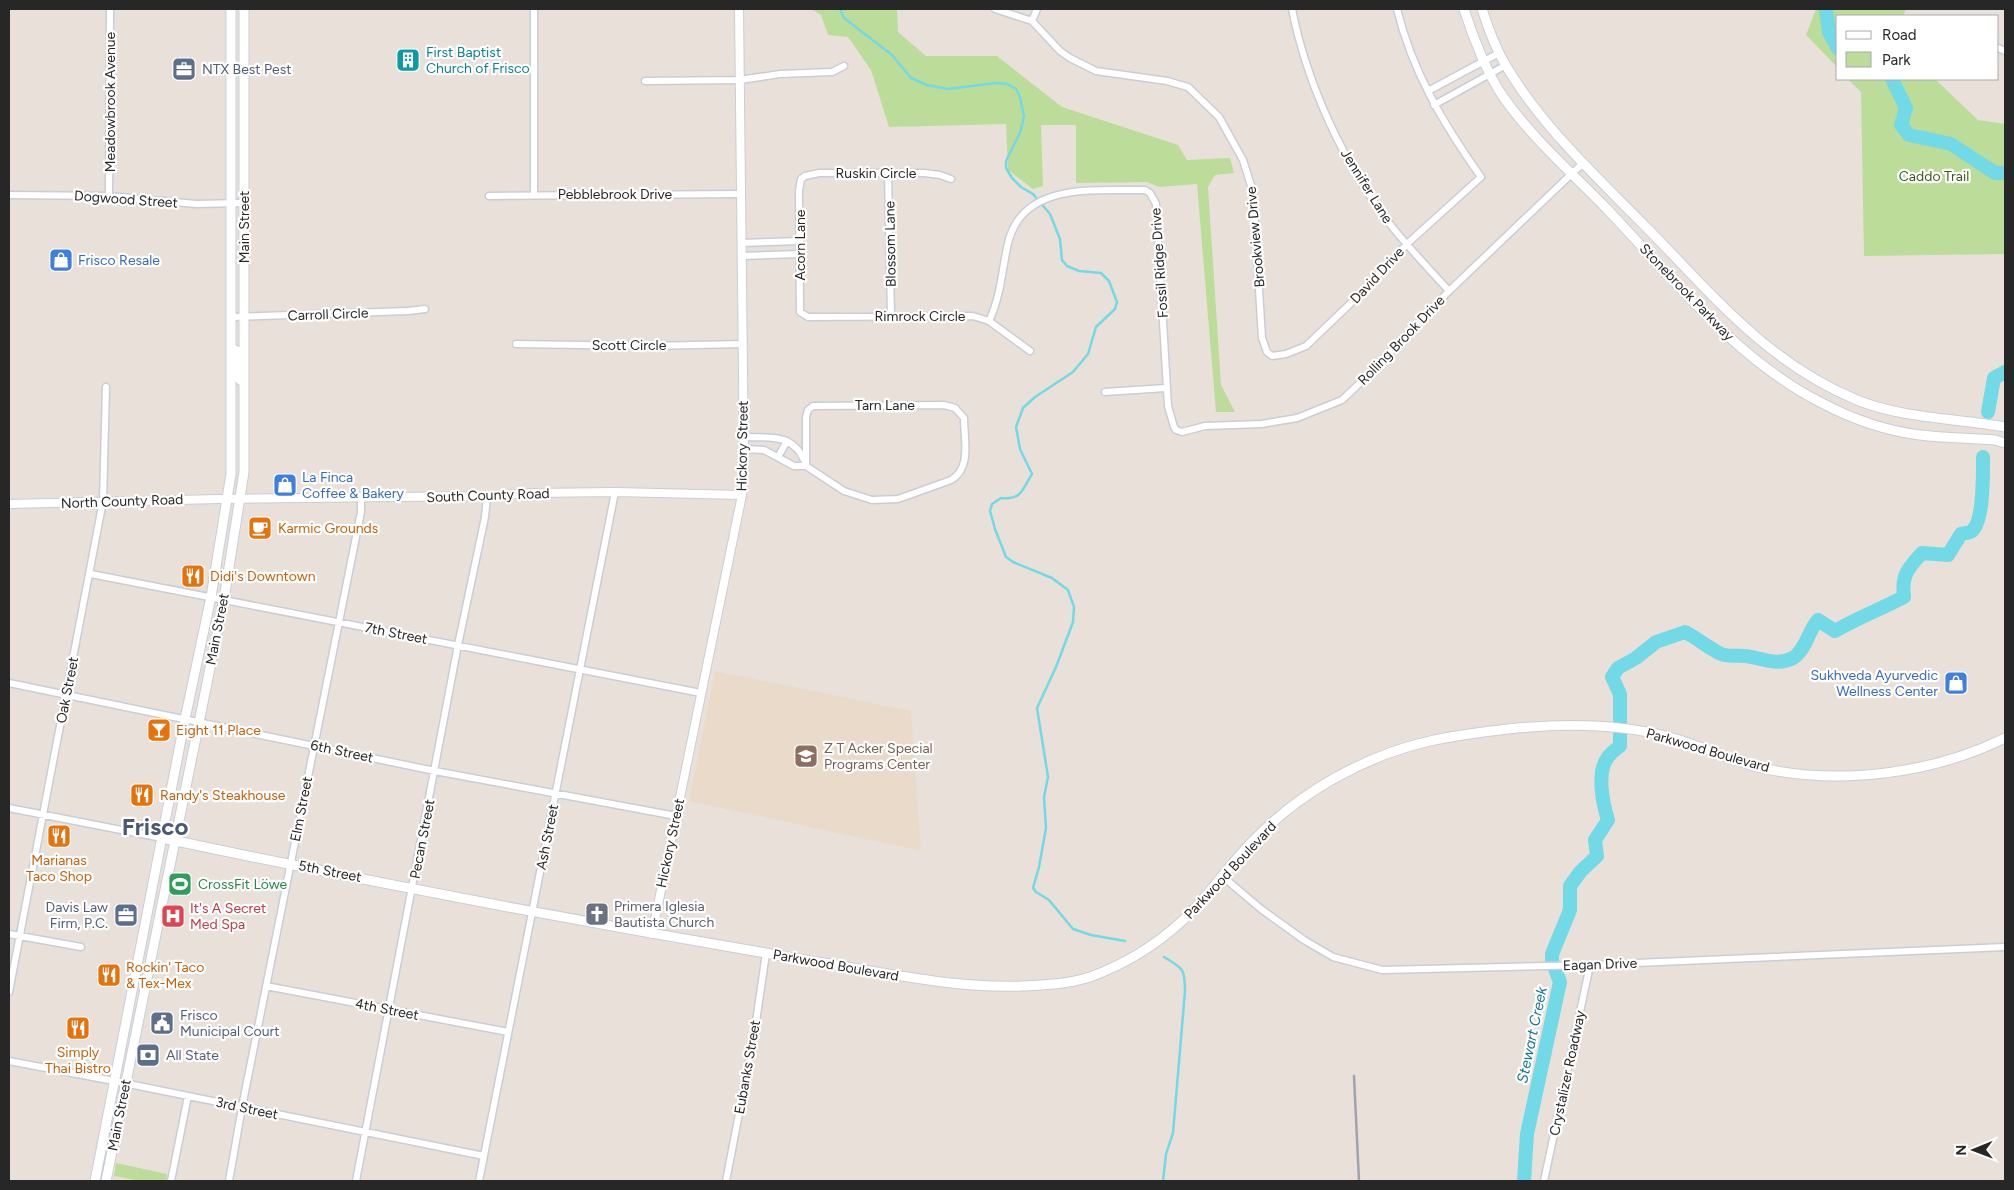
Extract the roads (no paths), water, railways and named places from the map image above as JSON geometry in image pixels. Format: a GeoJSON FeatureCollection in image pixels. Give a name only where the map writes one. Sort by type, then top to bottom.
{"type":"FeatureCollection","features":[{"type":"Feature","properties":{"kind":"main road","name":"Main Street"},"geometry":{"type":"LineString","coordinates":[[106,1181],[224,599],[235,499],[232,474],[231,415],[231,9]]}},
{"type":"Feature","properties":{"kind":"main road","name":"Main Street"},"geometry":{"type":"LineString","coordinates":[[95,1181],[185,719],[211,597],[235,499],[244,472],[244,9]]}},
{"type":"Feature","properties":{"kind":"main road","name":"Stonebrook Parkway"},"geometry":{"type":"LineString","coordinates":[[1464,9],[1490,74],[1502,96],[1526,128],[1573,174],[1728,336],[1759,364],[1804,394],[1852,416],[1887,428],[1919,435],[1995,440],[2005,443]]}},
{"type":"Feature","properties":{"kind":"main road","name":"Stonebrook Parkway"},"geometry":{"type":"LineString","coordinates":[[1482,9],[1499,53],[1538,113],[1706,291],[1768,348],[1796,369],[1859,401],[1892,410],[1948,421],[2005,427]]}},
{"type":"Feature","properties":{"kind":"main road"},"geometry":{"type":"LineString","coordinates":[[231,24],[244,24]]}},
{"type":"Feature","properties":{"kind":"main road"},"geometry":{"type":"LineString","coordinates":[[231,108],[244,108]]}},
{"type":"Feature","properties":{"kind":"main road"},"geometry":{"type":"LineString","coordinates":[[1669,275],[1682,265]]}},
{"type":"Feature","properties":{"kind":"main road"},"geometry":{"type":"LineString","coordinates":[[231,348],[237,351],[239,378],[244,387]]}},
{"type":"Feature","properties":{"kind":"main road"},"geometry":{"type":"LineString","coordinates":[[1804,394],[1816,379]]}},
{"type":"Feature","properties":{"kind":"main road"},"geometry":{"type":"LineString","coordinates":[[231,415],[244,414]]}},
{"type":"Feature","properties":{"kind":"main road","name":"Parkwood Boulevard"},"geometry":{"type":"LineString","coordinates":[[652,934],[949,984],[1020,986],[1074,981],[1113,967],[1164,936],[1183,920],[1251,843],[1287,810],[1332,779],[1379,756],[1414,745],[1457,736],[1549,726],[1590,725],[1637,730],[1673,738],[1765,768],[1799,774],[1854,775],[1896,772],[1937,764],[1983,749],[2005,738]]}},
{"type":"Feature","properties":{"kind":"main road","name":"5th Street"},"geometry":{"type":"LineString","coordinates":[[162,838],[652,934]]}},
{"type":"Feature","properties":{"kind":"street","name":"Meadowbrook Avenue"},"geometry":{"type":"LineString","coordinates":[[109,196],[110,9]]}},
{"type":"Feature","properties":{"kind":"street"},"geometry":{"type":"LineString","coordinates":[[534,9],[534,195]]}},
{"type":"Feature","properties":{"kind":"street","name":"Hickory Street"},"geometry":{"type":"LineString","coordinates":[[652,934],[742,495],[744,438],[739,9]]}},
{"type":"Feature","properties":{"kind":"street"},"geometry":{"type":"LineString","coordinates":[[995,9],[1032,20],[1037,9]]}},
{"type":"Feature","properties":{"kind":"street","name":"Jennifer Lane"},"geometry":{"type":"LineString","coordinates":[[1292,9],[1296,32],[1316,88],[1349,162],[1395,230],[1448,291]]}},
{"type":"Feature","properties":{"kind":"street"},"geometry":{"type":"LineString","coordinates":[[1397,9],[1406,43],[1434,105],[1506,65]]}},
{"type":"Feature","properties":{"kind":"street","name":"Brookview Drive"},"geometry":{"type":"LineString","coordinates":[[1032,20],[1060,51],[1070,58],[1096,70],[1167,81],[1188,87],[1219,117],[1243,160],[1253,192],[1262,338],[1267,352]]}},
{"type":"Feature","properties":{"kind":"street"},"geometry":{"type":"LineString","coordinates":[[1428,91],[1499,53]]}},
{"type":"Feature","properties":{"kind":"street"},"geometry":{"type":"LineString","coordinates":[[645,81],[740,80],[780,74],[832,72],[844,66]]}},
{"type":"Feature","properties":{"kind":"street","name":"David Drive"},"geometry":{"type":"LineString","coordinates":[[1267,352],[1272,356],[1286,354],[1306,346],[1351,303],[1408,243],[1480,177],[1434,105]]}},
{"type":"Feature","properties":{"kind":"street","name":"Rolling Brook Drive"},"geometry":{"type":"LineString","coordinates":[[1176,430],[1182,432],[1206,426],[1272,423],[1297,418],[1342,400],[1448,291],[1584,163]]}},
{"type":"Feature","properties":{"kind":"street","name":"Ruskin Circle"},"geometry":{"type":"LineString","coordinates":[[801,179],[805,176],[819,173],[924,173],[940,175],[951,179]]}},
{"type":"Feature","properties":{"kind":"street","name":"Blossom Lane"},"geometry":{"type":"LineString","coordinates":[[888,173],[891,316]]}},
{"type":"Feature","properties":{"kind":"street","name":"Acorn Lane"},"geometry":{"type":"LineString","coordinates":[[800,312],[801,179]]}},
{"type":"Feature","properties":{"kind":"street","name":"Fossil Ridge Drive"},"geometry":{"type":"LineString","coordinates":[[989,321],[997,305],[1009,240],[1020,217],[1028,209],[1050,196],[1064,192],[1145,190],[1153,197],[1156,204],[1166,388],[1169,413],[1176,430]]}},
{"type":"Feature","properties":{"kind":"street","name":"Pebblebrook Drive"},"geometry":{"type":"LineString","coordinates":[[489,196],[741,194]]}},
{"type":"Feature","properties":{"kind":"street","name":"Dogwood Street"},"geometry":{"type":"LineString","coordinates":[[9,196],[109,196],[178,203],[244,203]]}},
{"type":"Feature","properties":{"kind":"street"},"geometry":{"type":"LineString","coordinates":[[741,243],[800,241]]}},
{"type":"Feature","properties":{"kind":"street"},"geometry":{"type":"LineString","coordinates":[[741,256],[800,254]]}},
{"type":"Feature","properties":{"kind":"street","name":"Carroll Circle"},"geometry":{"type":"LineString","coordinates":[[231,317],[408,312],[424,309]]}},
{"type":"Feature","properties":{"kind":"street","name":"Rimrock Circle"},"geometry":{"type":"LineString","coordinates":[[800,312],[808,317],[973,316],[989,321],[1030,352]]}},
{"type":"Feature","properties":{"kind":"street","name":"Scott Circle"},"geometry":{"type":"LineString","coordinates":[[516,344],[647,346],[742,344]]}},
{"type":"Feature","properties":{"kind":"street","name":"Oak Street"},"geometry":{"type":"LineString","coordinates":[[9,992],[104,501],[106,387]]}},
{"type":"Feature","properties":{"kind":"street"},"geometry":{"type":"LineString","coordinates":[[1105,392],[1166,388]]}},
{"type":"Feature","properties":{"kind":"street","name":"Tarn Lane"},"geometry":{"type":"LineString","coordinates":[[818,405],[944,405],[952,406],[959,410],[964,418],[964,462],[961,471],[951,480],[908,496],[884,501],[861,498],[844,491],[806,466],[806,417],[810,408],[818,405]]}},
{"type":"Feature","properties":{"kind":"street"},"geometry":{"type":"LineString","coordinates":[[744,438],[780,438],[787,441],[797,448],[806,466],[794,466],[764,450],[744,449]]}},
{"type":"Feature","properties":{"kind":"street"},"geometry":{"type":"LineString","coordinates":[[778,457],[787,441]]}},
{"type":"Feature","properties":{"kind":"street","name":"South County Road"},"geometry":{"type":"LineString","coordinates":[[235,499],[361,496],[422,498],[533,493],[615,492],[742,495]]}},
{"type":"Feature","properties":{"kind":"street","name":"Ash Street"},"geometry":{"type":"LineString","coordinates":[[479,1181],[534,911],[615,492]]}},
{"type":"Feature","properties":{"kind":"street","name":"Elm Street"},"geometry":{"type":"LineString","coordinates":[[229,1181],[242,1107],[361,512],[361,496]]}},
{"type":"Feature","properties":{"kind":"street","name":"Pecan Street"},"geometry":{"type":"LineString","coordinates":[[356,1181],[458,645],[485,517],[487,496]]}},
{"type":"Feature","properties":{"kind":"street","name":"North County Road"},"geometry":{"type":"LineString","coordinates":[[9,504],[235,499]]}},
{"type":"Feature","properties":{"kind":"street","name":"7th Street"},"geometry":{"type":"LineString","coordinates":[[91,574],[701,693]]}},
{"type":"Feature","properties":{"kind":"street","name":"6th Street"},"geometry":{"type":"LineString","coordinates":[[9,683],[435,771],[676,816]]}},
{"type":"Feature","properties":{"kind":"street","name":"5th Street"},"geometry":{"type":"LineString","coordinates":[[9,808],[162,838]]}},
{"type":"Feature","properties":{"kind":"street","name":"Eagan Drive"},"geometry":{"type":"LineString","coordinates":[[1222,876],[1261,909],[1304,940],[1333,957],[1394,971],[1590,965],[2005,947]]}},
{"type":"Feature","properties":{"kind":"street"},"geometry":{"type":"LineString","coordinates":[[9,934],[81,948]]}},
{"type":"Feature","properties":{"kind":"street","name":"Eubanks Street"},"geometry":{"type":"LineString","coordinates":[[726,1181],[754,1036],[766,953]]}},
{"type":"Feature","properties":{"kind":"street","name":"Crystalizer Roadway"},"geometry":{"type":"LineString","coordinates":[[1544,1181],[1590,965]]}},
{"type":"Feature","properties":{"kind":"street","name":"4th Street"},"geometry":{"type":"LineString","coordinates":[[266,986],[508,1032]]}},
{"type":"Feature","properties":{"kind":"street","name":"3rd Street"},"geometry":{"type":"LineString","coordinates":[[9,1062],[125,1083],[484,1156]]}},
{"type":"Feature","properties":{"kind":"street"},"geometry":{"type":"LineString","coordinates":[[170,1181],[188,1096]]}},
{"type":"Feature","properties":{"kind":"waterway"},"geometry":{"type":"LineString","coordinates":[[840,9],[844,18],[892,55],[911,78],[927,85],[948,89],[996,83],[1007,84],[1016,89],[1020,97],[1024,117],[1020,133],[1006,161],[1006,168],[1012,178],[1021,187],[1033,194],[1050,214],[1060,239],[1062,260],[1067,266],[1079,271],[1101,273],[1109,281],[1117,302],[1115,309],[1096,327],[1088,354],[1073,372],[1035,397],[1023,408],[1016,427],[1020,449],[1032,474],[1021,493],[1017,496],[1001,498],[992,504],[990,511],[1006,557],[1013,562],[1052,578],[1068,590],[1074,607],[1073,622],[1056,667],[1037,708],[1048,777],[1044,797],[1046,828],[1033,888],[1049,900],[1073,929],[1091,935],[1125,941]]}},
{"type":"Feature","properties":{"kind":"waterway","name":"Stewart Creek"},"geometry":{"type":"LineString","coordinates":[[1826,9],[1829,32],[1836,45]]}},
{"type":"Feature","properties":{"kind":"waterway","name":"Stewart Creek"},"geometry":{"type":"LineString","coordinates":[[1892,80],[1906,108],[1901,125],[1909,135],[1951,144],[1995,173],[2005,173]]}},
{"type":"Feature","properties":{"kind":"waterway","name":"Stewart Creek"},"geometry":{"type":"LineString","coordinates":[[1988,412],[1994,378],[2005,372]]}},
{"type":"Feature","properties":{"kind":"waterway","name":"Stewart Creek"},"geometry":{"type":"LineString","coordinates":[[1524,1181],[1527,1134],[1560,982],[1552,961],[1552,954],[1570,910],[1570,886],[1581,871],[1597,856],[1595,840],[1608,820],[1604,806],[1602,771],[1608,757],[1620,746],[1620,694],[1612,677],[1618,668],[1636,658],[1656,642],[1685,632],[1723,655],[1750,657],[1774,662],[1787,661],[1801,650],[1818,620],[1835,631],[1904,597],[1903,590],[1907,573],[1922,553],[1948,555],[1961,534],[1971,532],[1976,526],[1981,507],[1983,457]]}},
{"type":"Feature","properties":{"kind":"waterway"},"geometry":{"type":"LineString","coordinates":[[1163,1181],[1166,1154],[1173,1133],[1185,991],[1182,970],[1164,957]]}},
{"type":"Feature","properties":{"kind":"railway"},"geometry":{"type":"LineString","coordinates":[[1354,1076],[1359,1181]]}},
{"type":"Feature","properties":{"kind":"place","name":"First Baptist Church of Frisco"},"geometry":{"type":"Point","coordinates":[408,60]}},
{"type":"Feature","properties":{"kind":"place","name":"NTX Best Pest"},"geometry":{"type":"Point","coordinates":[184,69]}},
{"type":"Feature","properties":{"kind":"place","name":"Frisco Resale"},"geometry":{"type":"Point","coordinates":[61,260]}},
{"type":"Feature","properties":{"kind":"place","name":"La Finca Coffee & Bakery"},"geometry":{"type":"Point","coordinates":[285,485]}},
{"type":"Feature","properties":{"kind":"place","name":"Karmic Grounds"},"geometry":{"type":"Point","coordinates":[260,528]}},
{"type":"Feature","properties":{"kind":"place","name":"Didi's Downtown"},"geometry":{"type":"Point","coordinates":[193,576]}},
{"type":"Feature","properties":{"kind":"place","name":"Sukhveda Ayurvedic Wellness Center"},"geometry":{"type":"Point","coordinates":[1956,683]}},
{"type":"Feature","properties":{"kind":"place","name":"Eight 11 Place"},"geometry":{"type":"Point","coordinates":[159,730]}},
{"type":"Feature","properties":{"kind":"place","name":"Z T Acker Special Programs Center"},"geometry":{"type":"Point","coordinates":[806,756]}},
{"type":"Feature","properties":{"kind":"place","name":"Randy's Steakhouse"},"geometry":{"type":"Point","coordinates":[142,795]}},
{"type":"Feature","properties":{"kind":"place","name":"Marianas Taco Shop"},"geometry":{"type":"Point","coordinates":[59,836]}},
{"type":"Feature","properties":{"kind":"place","name":"CrossFit Löwe"},"geometry":{"type":"Point","coordinates":[180,884]}},
{"type":"Feature","properties":{"kind":"place","name":"Primera Iglesia Bautista Church"},"geometry":{"type":"Point","coordinates":[597,914]}},
{"type":"Feature","properties":{"kind":"place","name":"Davis Law Firm, P.C."},"geometry":{"type":"Point","coordinates":[126,915]}},
{"type":"Feature","properties":{"kind":"place","name":"It's A Secret Med Spa"},"geometry":{"type":"Point","coordinates":[173,916]}},
{"type":"Feature","properties":{"kind":"place","name":"Rockin' Taco & Tex-Mex"},"geometry":{"type":"Point","coordinates":[109,975]}},
{"type":"Feature","properties":{"kind":"place","name":"Frisco Municipal Court"},"geometry":{"type":"Point","coordinates":[162,1023]}},
{"type":"Feature","properties":{"kind":"place","name":"Simply Thai Bistro"},"geometry":{"type":"Point","coordinates":[78,1028]}},
{"type":"Feature","properties":{"kind":"place","name":"All State"},"geometry":{"type":"Point","coordinates":[148,1055]}},
{"type":"Feature","properties":{"kind":"district","name":"Frisco"},"geometry":{"type":"Point","coordinates":[155,827]}},
{"type":"Feature","properties":{"kind":"park label","name":"Caddo Trail"},"geometry":{"type":"Point","coordinates":[1934,176]}}]}
